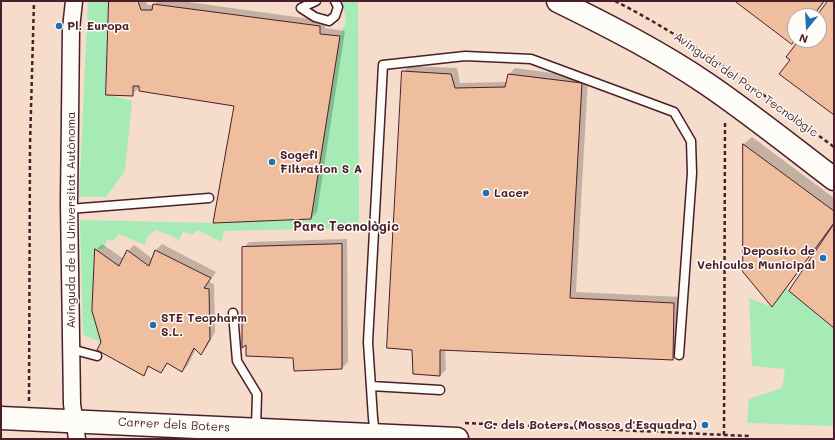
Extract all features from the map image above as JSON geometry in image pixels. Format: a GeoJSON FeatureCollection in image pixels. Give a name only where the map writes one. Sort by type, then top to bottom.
{"type":"FeatureCollection","features":[{"type":"Feature","properties":{"kind":"street","name":"Avinguda de la Universitat Autònoma"},"geometry":{"type":"LineString","coordinates":[[74,1],[71,29],[69,209],[72,404],[76,430]]}},
{"type":"Feature","properties":{"kind":"street","name":"Avinguda del Parc Tecnològic"},"geometry":{"type":"LineString","coordinates":[[558,1],[630,38],[706,84],[766,126],[834,179]]}},
{"type":"Feature","properties":{"kind":"street","name":"Carrer dels Boters"},"geometry":{"type":"LineString","coordinates":[[1,418],[32,412],[76,430],[375,435],[457,439]]}},
{"type":"Feature","properties":{"kind":"lane"},"geometry":{"type":"LineString","coordinates":[[316,1],[301,8],[315,17],[328,21],[335,16],[338,7],[334,1]]}},
{"type":"Feature","properties":{"kind":"lane"},"geometry":{"type":"LineString","coordinates":[[375,435],[372,418],[368,342],[382,65],[465,56],[531,59],[674,112],[691,141],[692,173],[680,355]]}},
{"type":"Feature","properties":{"kind":"lane"},"geometry":{"type":"LineString","coordinates":[[69,209],[209,198]]}},
{"type":"Feature","properties":{"kind":"lane"},"geometry":{"type":"LineString","coordinates":[[233,313],[237,360],[257,394],[258,434]]}},
{"type":"Feature","properties":{"kind":"lane"},"geometry":{"type":"LineString","coordinates":[[71,349],[97,356]]}},
{"type":"Feature","properties":{"kind":"lane"},"geometry":{"type":"LineString","coordinates":[[371,386],[440,390]]}},
{"type":"Feature","properties":{"kind":"path"},"geometry":{"type":"LineString","coordinates":[[32,412],[30,145],[34,1]]}},
{"type":"Feature","properties":{"kind":"path","name":"Avinguda del Parc Tecnològic"},"geometry":{"type":"LineString","coordinates":[[615,1],[672,33],[749,84],[834,148]]}},
{"type":"Feature","properties":{"kind":"path"},"geometry":{"type":"LineString","coordinates":[[724,435],[725,123]]}},
{"type":"Feature","properties":{"kind":"path"},"geometry":{"type":"LineString","coordinates":[[733,435],[748,436],[751,439]]}},
{"type":"Feature","properties":{"kind":"shaded area"},"geometry":{"type":"Polygon","coordinates":[[[1,1],[834,1],[834,439],[1,439],[1,1]]]}},
{"type":"Feature","properties":{"kind":"green space"},"geometry":{"type":"Polygon","coordinates":[[[88,1],[109,1],[106,94],[132,101],[125,171],[106,197],[79,197],[88,1]]]}},
{"type":"Feature","properties":{"kind":"green space"},"geometry":{"type":"Polygon","coordinates":[[[342,1],[358,1],[359,228],[224,231],[222,242],[197,230],[193,235],[183,232],[179,240],[156,230],[147,237],[145,245],[119,234],[113,241],[107,239],[104,249],[95,250],[92,311],[101,342],[83,335],[80,220],[213,223],[311,219],[340,36],[346,20],[342,1]]]}},
{"type":"Feature","properties":{"kind":"green space"},"geometry":{"type":"Polygon","coordinates":[[[786,288],[834,328],[834,426],[747,423],[749,399],[782,388],[785,369],[752,366],[749,298],[772,307],[786,288]]]}},
{"type":"Feature","properties":{"kind":"building","name":"Sogefi Filtration S A"},"geometry":{"type":"Polygon","coordinates":[[[109,1],[138,1],[141,10],[152,10],[153,4],[320,26],[320,34],[340,36],[311,219],[213,223],[234,106],[139,91],[139,86],[133,86],[133,96],[106,95],[109,1]]]}},
{"type":"Feature","properties":{"kind":"building"},"geometry":{"type":"Polygon","coordinates":[[[735,1],[824,1],[819,8],[787,8],[787,40],[735,1]]]}},
{"type":"Feature","properties":{"kind":"building"},"geometry":{"type":"Polygon","coordinates":[[[828,1],[834,1],[834,115],[779,74],[790,60],[786,57],[793,48],[827,48],[827,8],[823,8],[828,1]]]}},
{"type":"Feature","properties":{"kind":"building","name":"Lacer"},"geometry":{"type":"Polygon","coordinates":[[[402,71],[451,74],[455,88],[505,87],[508,74],[582,83],[570,298],[674,303],[673,360],[440,350],[440,376],[413,374],[412,350],[387,348],[402,71]]]}},
{"type":"Feature","properties":{"kind":"building"},"geometry":{"type":"Polygon","coordinates":[[[743,144],[834,211],[834,223],[772,307],[743,272],[743,144]]]}},
{"type":"Feature","properties":{"kind":"building","name":"Deposito de Vehiculos Municipal"},"geometry":{"type":"Polygon","coordinates":[[[834,224],[834,328],[789,291],[834,224]]]}},
{"type":"Feature","properties":{"kind":"building"},"geometry":{"type":"Polygon","coordinates":[[[342,244],[342,369],[294,371],[293,358],[246,356],[246,345],[242,348],[242,247],[342,244]]]}},
{"type":"Feature","properties":{"kind":"building","name":"STE Tecpharm S.L."},"geometry":{"type":"Polygon","coordinates":[[[95,249],[119,266],[127,250],[149,266],[155,250],[211,278],[204,288],[209,289],[210,339],[201,355],[194,348],[182,372],[167,363],[161,373],[148,366],[144,376],[97,350],[101,342],[92,311],[95,249]]]}},
{"type":"Feature","properties":{"kind":"place","name":"Pl. Europa"},"geometry":{"type":"Point","coordinates":[59,26]}},
{"type":"Feature","properties":{"kind":"place","name":"Sogefi Filtration S A"},"geometry":{"type":"Point","coordinates":[272,162]}},
{"type":"Feature","properties":{"kind":"place","name":"Lacer"},"geometry":{"type":"Point","coordinates":[486,193]}},
{"type":"Feature","properties":{"kind":"place","name":"Deposito de Vehiculos Municipal"},"geometry":{"type":"Point","coordinates":[823,258]}},
{"type":"Feature","properties":{"kind":"place","name":"STE Tecpharm S.L."},"geometry":{"type":"Point","coordinates":[153,325]}},
{"type":"Feature","properties":{"kind":"place","name":"C. dels Boters (Mossos d'Esquadra)"},"geometry":{"type":"Point","coordinates":[705,425]}},
{"type":"Feature","properties":{"kind":"district","name":"Parc Tecnològic"},"geometry":{"type":"Point","coordinates":[346,227]}}]}
